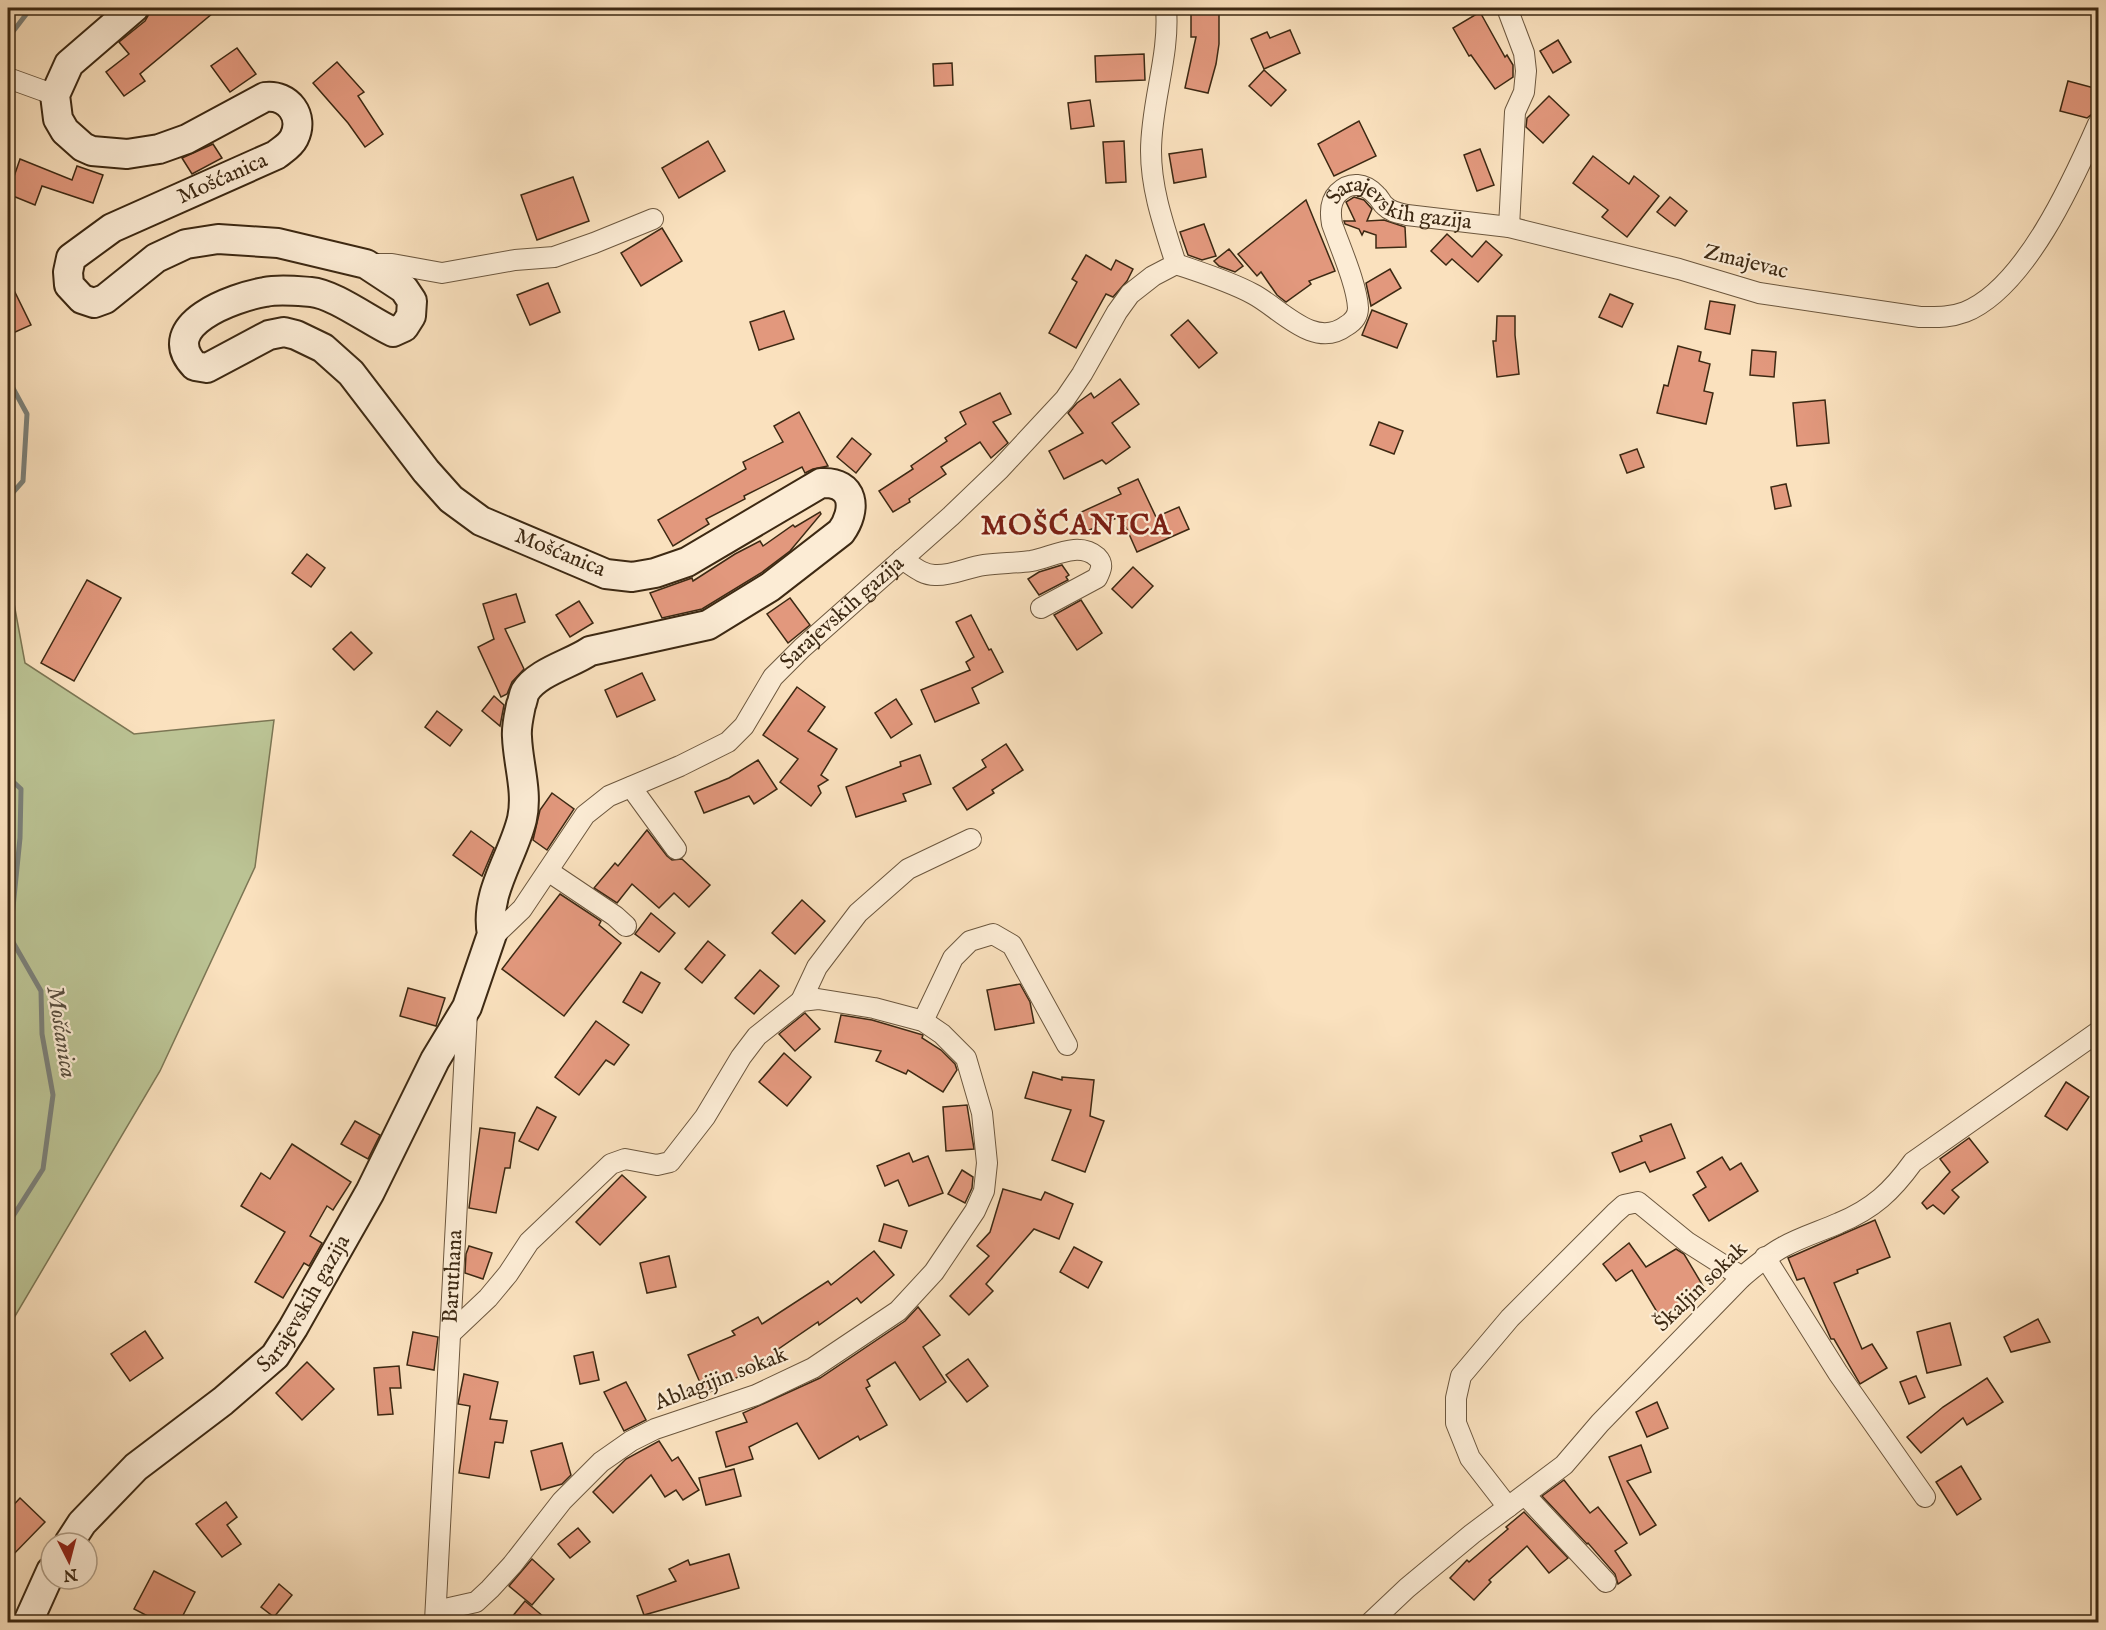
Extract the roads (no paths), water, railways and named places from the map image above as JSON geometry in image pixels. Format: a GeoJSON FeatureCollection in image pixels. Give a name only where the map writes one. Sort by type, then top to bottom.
{"type":"FeatureCollection","features":[{"type":"Feature","properties":{"kind":"main road"},"geometry":{"type":"LineString","coordinates":[[55,95],[69,64],[134,8]]}},
{"type":"Feature","properties":{"kind":"main road","name":"Mošćanica"},"geometry":{"type":"LineString","coordinates":[[55,95],[58,119],[65,131],[83,147],[92,152],[127,154],[159,149],[187,139],[265,97],[276,96],[287,101],[297,119],[295,136],[291,143],[276,155],[112,228],[71,258],[68,272],[69,285],[82,299],[94,303],[105,299],[156,258],[186,244],[218,239],[278,243],[366,264],[404,289],[412,301],[411,316],[405,327],[393,332],[343,304],[314,292],[268,291],[216,308],[199,319],[186,333],[184,345],[186,355],[195,366],[207,368],[269,335],[284,332],[323,348],[351,373],[426,471],[451,499],[481,521],[606,574],[632,577],[655,573],[687,562],[821,483],[831,482],[840,485],[849,495],[852,509],[848,522],[841,532],[770,587],[708,625],[590,651],[576,661],[537,679],[525,693],[516,735],[523,788],[522,819],[493,898],[490,924],[492,934]]}},
{"type":"Feature","properties":{"kind":"main road","name":"Baruthana"},"geometry":{"type":"LineString","coordinates":[[467,1007],[492,934]]}},
{"type":"Feature","properties":{"kind":"main road","name":"Sarajevskih gazija"},"geometry":{"type":"LineString","coordinates":[[77,1531],[136,1467],[223,1401],[275,1356],[370,1192],[435,1060],[467,1007]]}},
{"type":"Feature","properties":{"kind":"main road"},"geometry":{"type":"LineString","coordinates":[[28,1623],[42,1591]]}},
{"type":"Feature","properties":{"kind":"street"},"geometry":{"type":"LineString","coordinates":[[1166,8],[1163,62],[1155,99],[1151,150],[1154,195],[1176,264]]}},
{"type":"Feature","properties":{"kind":"street"},"geometry":{"type":"LineString","coordinates":[[1507,8],[1524,53],[1526,71],[1524,92],[1515,112],[1509,227]]}},
{"type":"Feature","properties":{"kind":"street"},"geometry":{"type":"LineString","coordinates":[[11,80],[55,95]]}},
{"type":"Feature","properties":{"kind":"street","name":"Zmajevac"},"geometry":{"type":"LineString","coordinates":[[1509,227],[1679,269],[1759,293],[1920,317],[1945,318],[1966,312],[1982,302],[2007,281],[2029,255],[2044,232],[2098,124]]}},
{"type":"Feature","properties":{"kind":"street","name":"Sarajevskih gazija"},"geometry":{"type":"LineString","coordinates":[[492,934],[498,932],[522,909],[585,815],[609,796],[680,766],[728,742],[744,726],[773,677],[831,621],[951,516],[1000,469],[1065,399],[1130,294],[1154,276],[1176,264],[1212,276],[1254,294],[1299,326],[1322,334],[1341,331],[1354,321],[1358,310],[1356,295],[1330,212],[1334,197],[1343,188],[1353,184],[1365,187],[1377,195],[1384,206],[1393,212],[1509,227]]}},
{"type":"Feature","properties":{"kind":"street","name":"Mošćanica"},"geometry":{"type":"LineString","coordinates":[[366,264],[392,264],[442,273],[515,260],[554,257],[653,219]]}},
{"type":"Feature","properties":{"kind":"street"},"geometry":{"type":"LineString","coordinates":[[902,559],[922,572],[944,575],[983,565],[1034,560],[1070,550],[1087,551],[1096,557],[1101,564],[1101,571],[1097,578],[1041,608]]}},
{"type":"Feature","properties":{"kind":"street"},"geometry":{"type":"LineString","coordinates":[[631,787],[676,849]]}},
{"type":"Feature","properties":{"kind":"street"},"geometry":{"type":"LineString","coordinates":[[450,1334],[488,1298],[508,1274],[529,1242],[611,1164],[625,1159],[657,1165],[670,1162],[705,1117],[741,1057],[757,1036],[801,1001],[816,967],[858,913],[908,869],[971,839]]}},
{"type":"Feature","properties":{"kind":"street"},"geometry":{"type":"LineString","coordinates":[[548,871],[615,916],[626,926]]}},
{"type":"Feature","properties":{"kind":"street"},"geometry":{"type":"LineString","coordinates":[[924,1021],[953,958],[970,941],[993,934],[1012,945],[1067,1045]]}},
{"type":"Feature","properties":{"kind":"street","name":"Ablagijin sokak"},"geometry":{"type":"LineString","coordinates":[[435,1617],[476,1602],[490,1590],[562,1501],[601,1462],[631,1441],[655,1429],[756,1395],[813,1368],[898,1311],[934,1272],[975,1211],[984,1191],[987,1162],[982,1113],[966,1058],[942,1034],[924,1021],[874,1008],[818,999],[801,1001]]}},
{"type":"Feature","properties":{"kind":"street","name":"Baruthana"},"geometry":{"type":"LineString","coordinates":[[435,1617],[467,1007]]}},
{"type":"Feature","properties":{"kind":"street","name":"Škaljin sokak"},"geometry":{"type":"LineString","coordinates":[[1377,1621],[1415,1581],[1564,1465],[1600,1423],[1742,1277],[1765,1257],[1869,1208],[1896,1186],[1913,1162],[2098,1032]]}},
{"type":"Feature","properties":{"kind":"street"},"geometry":{"type":"LineString","coordinates":[[1508,1507],[1470,1458],[1456,1423],[1456,1398],[1461,1376],[1510,1318],[1615,1213],[1624,1205],[1638,1203],[1687,1242],[1742,1277]]}},
{"type":"Feature","properties":{"kind":"street"},"geometry":{"type":"LineString","coordinates":[[1765,1257],[1838,1373],[1926,1497]]}},
{"type":"Feature","properties":{"kind":"street"},"geometry":{"type":"LineString","coordinates":[[1525,1495],[1606,1582]]}},
{"type":"Feature","properties":{"kind":"waterway","name":"Mošćanica"},"geometry":{"type":"LineString","coordinates":[[8,38],[31,8]]}},
{"type":"Feature","properties":{"kind":"waterway","name":"Mošćanica"},"geometry":{"type":"LineString","coordinates":[[8,379],[27,414],[23,481],[8,498]]}},
{"type":"Feature","properties":{"kind":"waterway","name":"Mošćanica"},"geometry":{"type":"LineString","coordinates":[[8,777],[21,789],[20,838],[10,937],[41,991],[42,1034],[53,1095],[43,1169],[8,1224]]}},
{"type":"Feature","properties":{"kind":"district","name":"MOŠĆANICA"},"geometry":{"type":"Point","coordinates":[1076,526]}}]}
